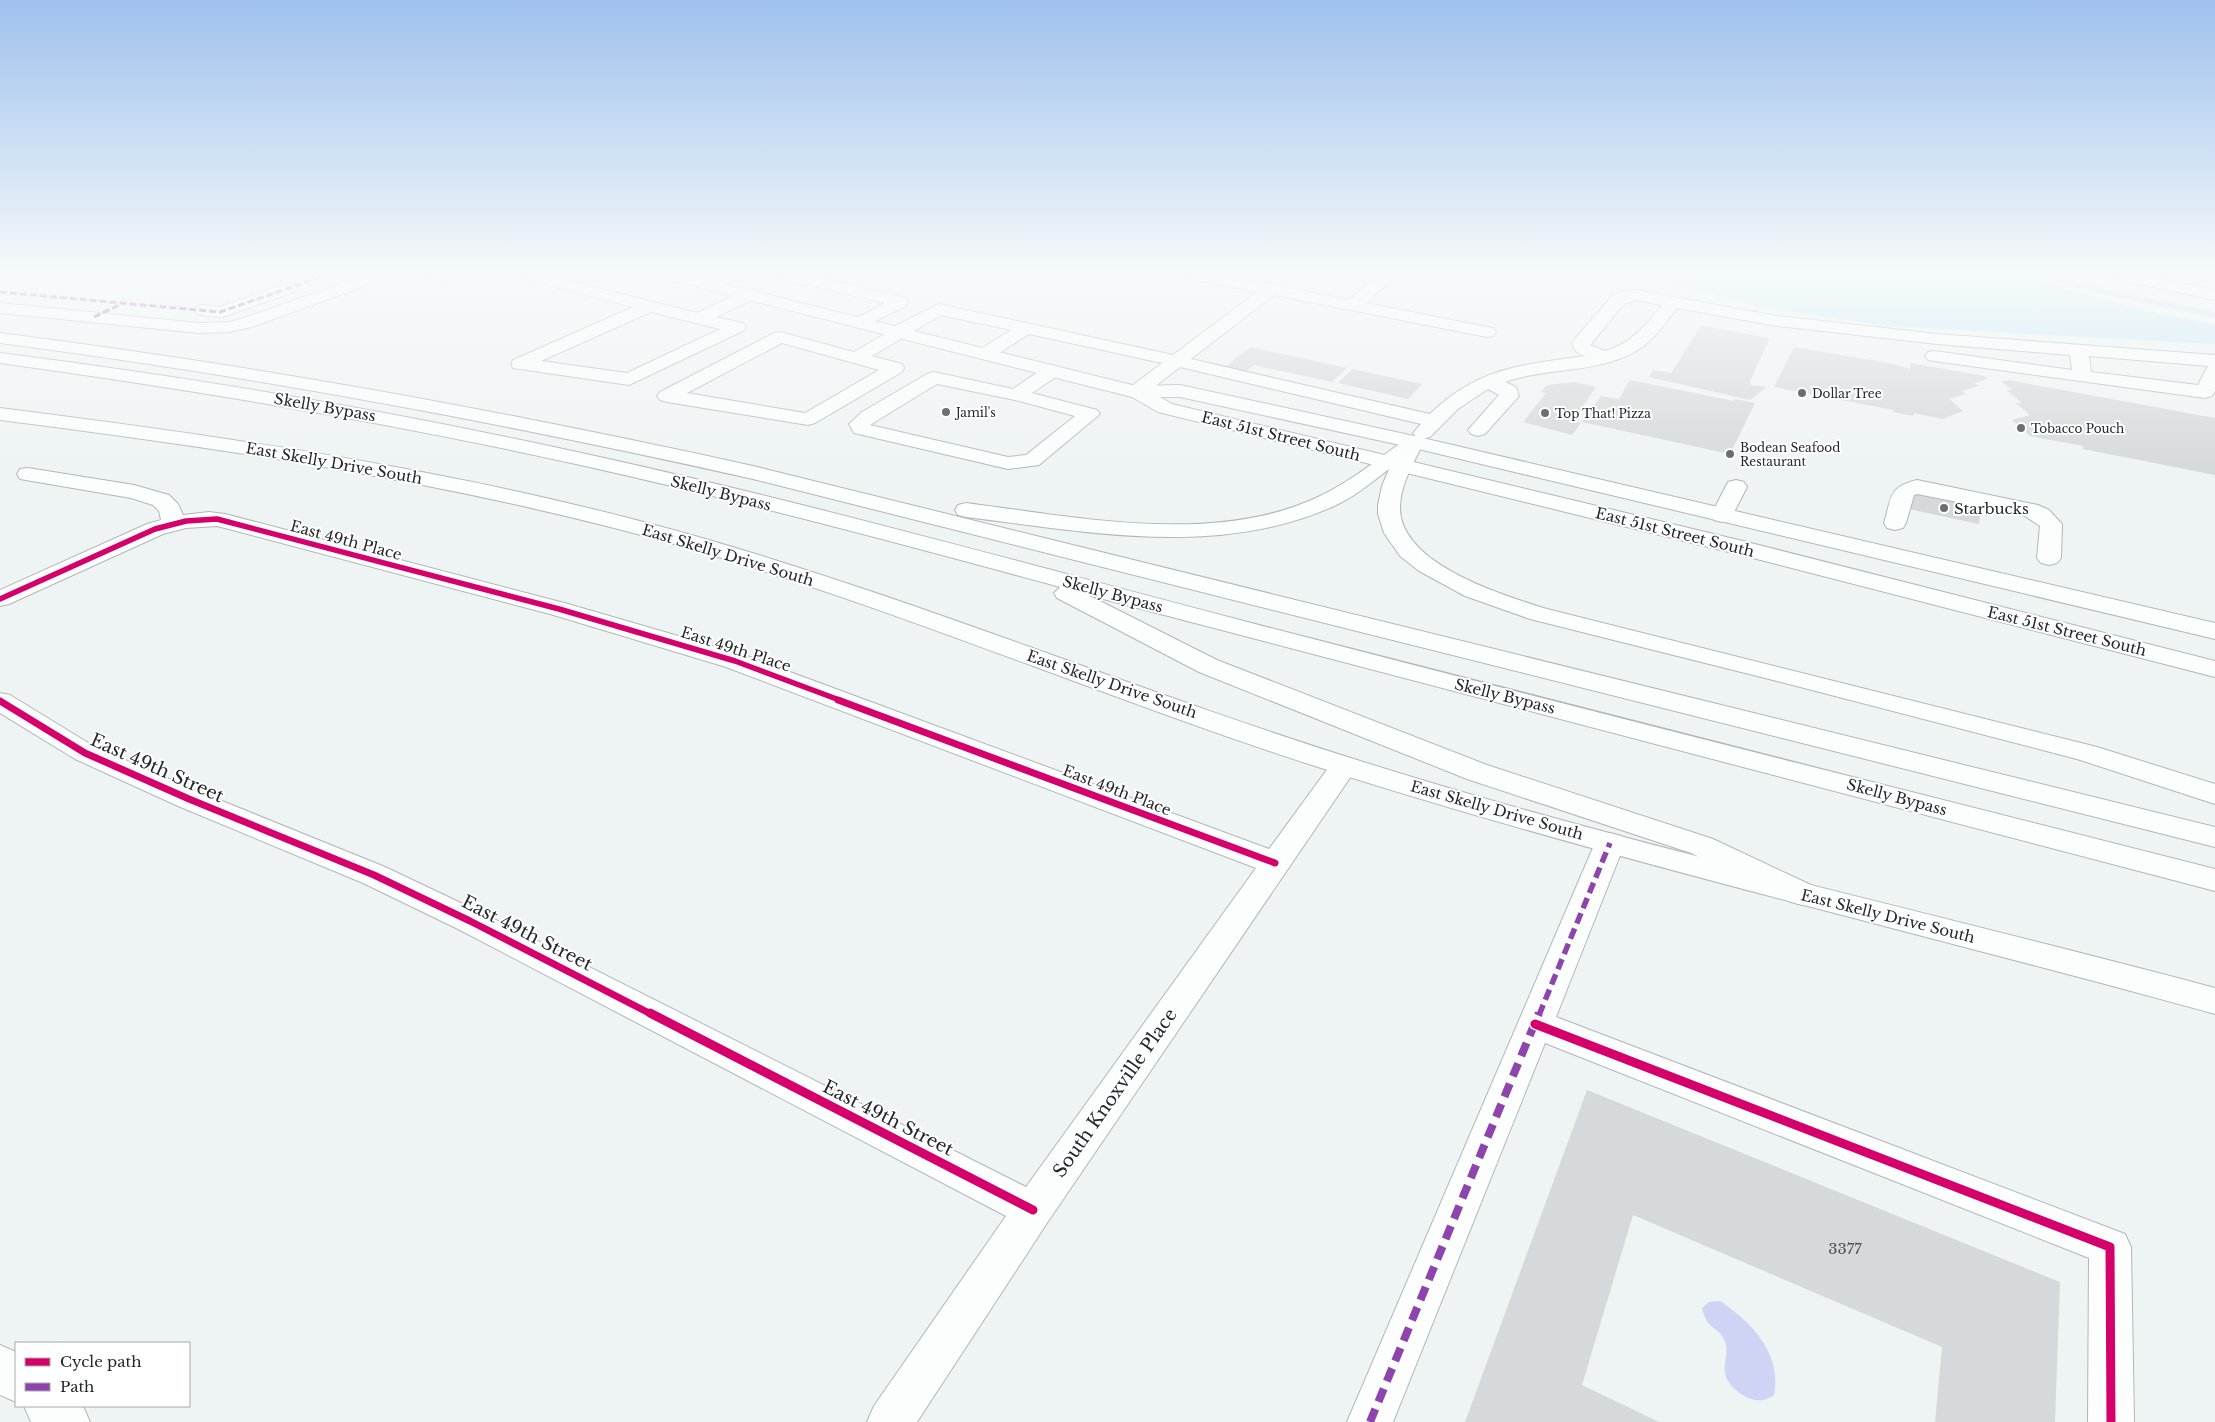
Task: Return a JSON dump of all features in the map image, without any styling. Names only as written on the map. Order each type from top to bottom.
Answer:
[{"type":"main road","name":"Skelly Bypass","points":[[10,339],[190,363],[434,404],[638,446],[860,498],[2215,837]]},
{"type":"main road","points":[[575,339],[520,364],[629,379],[711,339]]},
{"type":"main road","points":[[775,339],[667,396],[808,419],[895,368]]},
{"type":"main road","points":[[789,339],[934,378],[1016,395],[1090,414],[1032,461],[1008,463],[860,429],[859,424],[869,416],[934,378]]},
{"type":"main road","points":[[856,358],[887,339]]},
{"type":"main road","name":"East 51st Street South","points":[[924,339],[1136,392],[1165,408],[1400,456],[1722,515],[2215,631]]},
{"type":"main road","points":[[985,354],[1008,339]]},
{"type":"main road","points":[[1078,339],[1435,421]]},
{"type":"main road","points":[[1136,392],[1205,339]]},
{"type":"main road","points":[[1584,339],[1581,343],[1582,348],[1602,357]]},
{"type":"main road","points":[[860,498],[1126,529],[1173,530],[1217,528],[1264,521],[1302,511],[1326,501],[1400,456],[1451,405],[1488,382],[1529,369],[1618,353],[1641,339]]},
{"type":"main road","points":[[1827,339],[2082,377],[2205,392],[2215,369]]},
{"type":"main road","points":[[1937,339],[1942,356]]},
{"type":"main road","points":[[1953,339],[2215,361]]},
{"type":"main road","points":[[2079,350],[2082,377]]},
{"type":"main road","name":"Skelly Bypass","points":[[0,358],[202,386],[320,406],[486,438],[727,494],[2215,880]]},
{"type":"main road","points":[[1016,395],[1052,371]]},
{"type":"main road","points":[[1478,430],[1509,396],[1509,391],[1488,382]]},
{"type":"main road","name":"East 51st Street South","points":[[1136,392],[1180,391],[1285,414],[1400,456],[1747,549],[2215,669]]},
{"type":"main road","points":[[1285,414],[1307,392]]},
{"type":"main road","name":"East Skelly Drive South","points":[[0,414],[318,459],[457,485],[618,523],[786,571],[1344,766],[1482,808],[1802,894],[2215,1001]]},
{"type":"main road","points":[[1400,456],[1391,491],[1389,514],[1396,532],[1411,553],[1436,572],[1502,603],[2087,753],[2215,794]]},
{"type":"main road","points":[[28,474],[134,492],[161,500],[170,509],[173,523]]},
{"type":"main road","points":[[1722,515],[1736,487]]},
{"type":"main road","points":[[1896,523],[1904,492],[1908,488],[1917,487],[2030,510],[2041,515],[2051,524],[2049,558]]},
{"type":"main road","name":"East 49th Place","points":[[0,599],[173,523],[198,519],[217,519],[669,640],[735,661],[820,691],[1275,863]]},
{"type":"main road","points":[[1021,570],[1208,666],[1478,772],[1588,810],[1702,846],[1802,894]]},
{"type":"main road","points":[[2144,651],[2215,658]]},
{"type":"main road","name":"East 49th Street","points":[[0,701],[85,753],[189,799],[374,876],[470,921],[1033,1210]]},
{"type":"main road","name":"South Knoxville Place","points":[[890,1422],[1033,1210],[1344,766]]},
{"type":"main road","points":[[1370,1422],[1610,843]]},
{"type":"main road","points":[[1535,1024],[2110,1247],[2111,1422]]},
{"type":"main road","points":[[0,1367],[15,1379]]},
{"type":"main road","points":[[48,1407],[67,1422]]},
{"type":"shaded area","points":[[2131,339],[2215,339],[2215,344]]},
{"type":"shaded area","points":[[1720,1301],[1743,1319],[1762,1340],[1773,1366],[1775,1380],[1774,1395],[1763,1400],[1751,1399],[1740,1393],[1730,1384],[1725,1373],[1726,1343],[1706,1320],[1702,1308],[1709,1302]]},
{"type":"building","points":[[1692,339],[1769,340],[1750,381],[1751,385],[1767,387],[1750,400],[1649,377],[1653,370],[1671,373]]},
{"type":"building","points":[[1250,347],[1347,368],[1332,382],[1254,365],[1247,371],[1226,366]]},
{"type":"building","points":[[1794,347],[1894,364],[1910,369],[1911,363],[1984,376],[1988,379],[1974,383],[1979,386],[1962,391],[1966,394],[1949,399],[1963,411],[1942,419],[1914,413],[1913,416],[1893,412],[1893,410],[1774,387]]},
{"type":"building","points":[[1352,369],[1422,384],[1408,399],[1338,383]]},
{"type":"building","points":[[1630,380],[1734,401],[1735,399],[1755,403],[1730,454],[1582,422],[1601,396],[1619,399]]},
{"type":"building","points":[[2008,380],[2215,418],[2215,475],[2083,449],[2083,446],[2030,436],[2012,420],[2030,415],[2016,403],[2022,403],[2006,390],[2013,390],[2001,382]]},
{"type":"building","points":[[1575,382],[1596,387],[1573,421],[1581,423],[1572,435],[1523,422],[1546,393],[1541,392],[1547,385]]},
{"type":"building","name":"Starbucks","points":[[1911,493],[1981,508],[1979,524],[1908,509]]},
{"type":"building","points":[[1587,1090],[2060,1282],[2055,1422],[1935,1422],[1942,1347],[1633,1215],[1582,1385],[1659,1422],[1465,1422]]},
{"type":"marked path","points":[[1370,1422],[1610,843]]},
{"type":"cycle path","points":[[0,599],[155,529],[186,521],[217,519],[559,609],[735,661],[1275,863]]},
{"type":"cycle path","points":[[0,701],[85,753],[189,799],[374,875],[470,921],[1033,1210]]},
{"type":"cycle path","points":[[1535,1024],[2110,1247],[2111,1422]]},
{"type":"place","name":"Dollar Tree","points":[[1802,393]]},
{"type":"place","name":"Jamil's","points":[[946,412]]},
{"type":"place","name":"Top That! Pizza","points":[[1545,413]]},
{"type":"place","name":"Tobacco Pouch","points":[[2021,428]]},
{"type":"place","name":"Bodean Seafood Restaurant","points":[[1730,454]]},
{"type":"place","name":"Starbucks","points":[[1944,508]]}]
